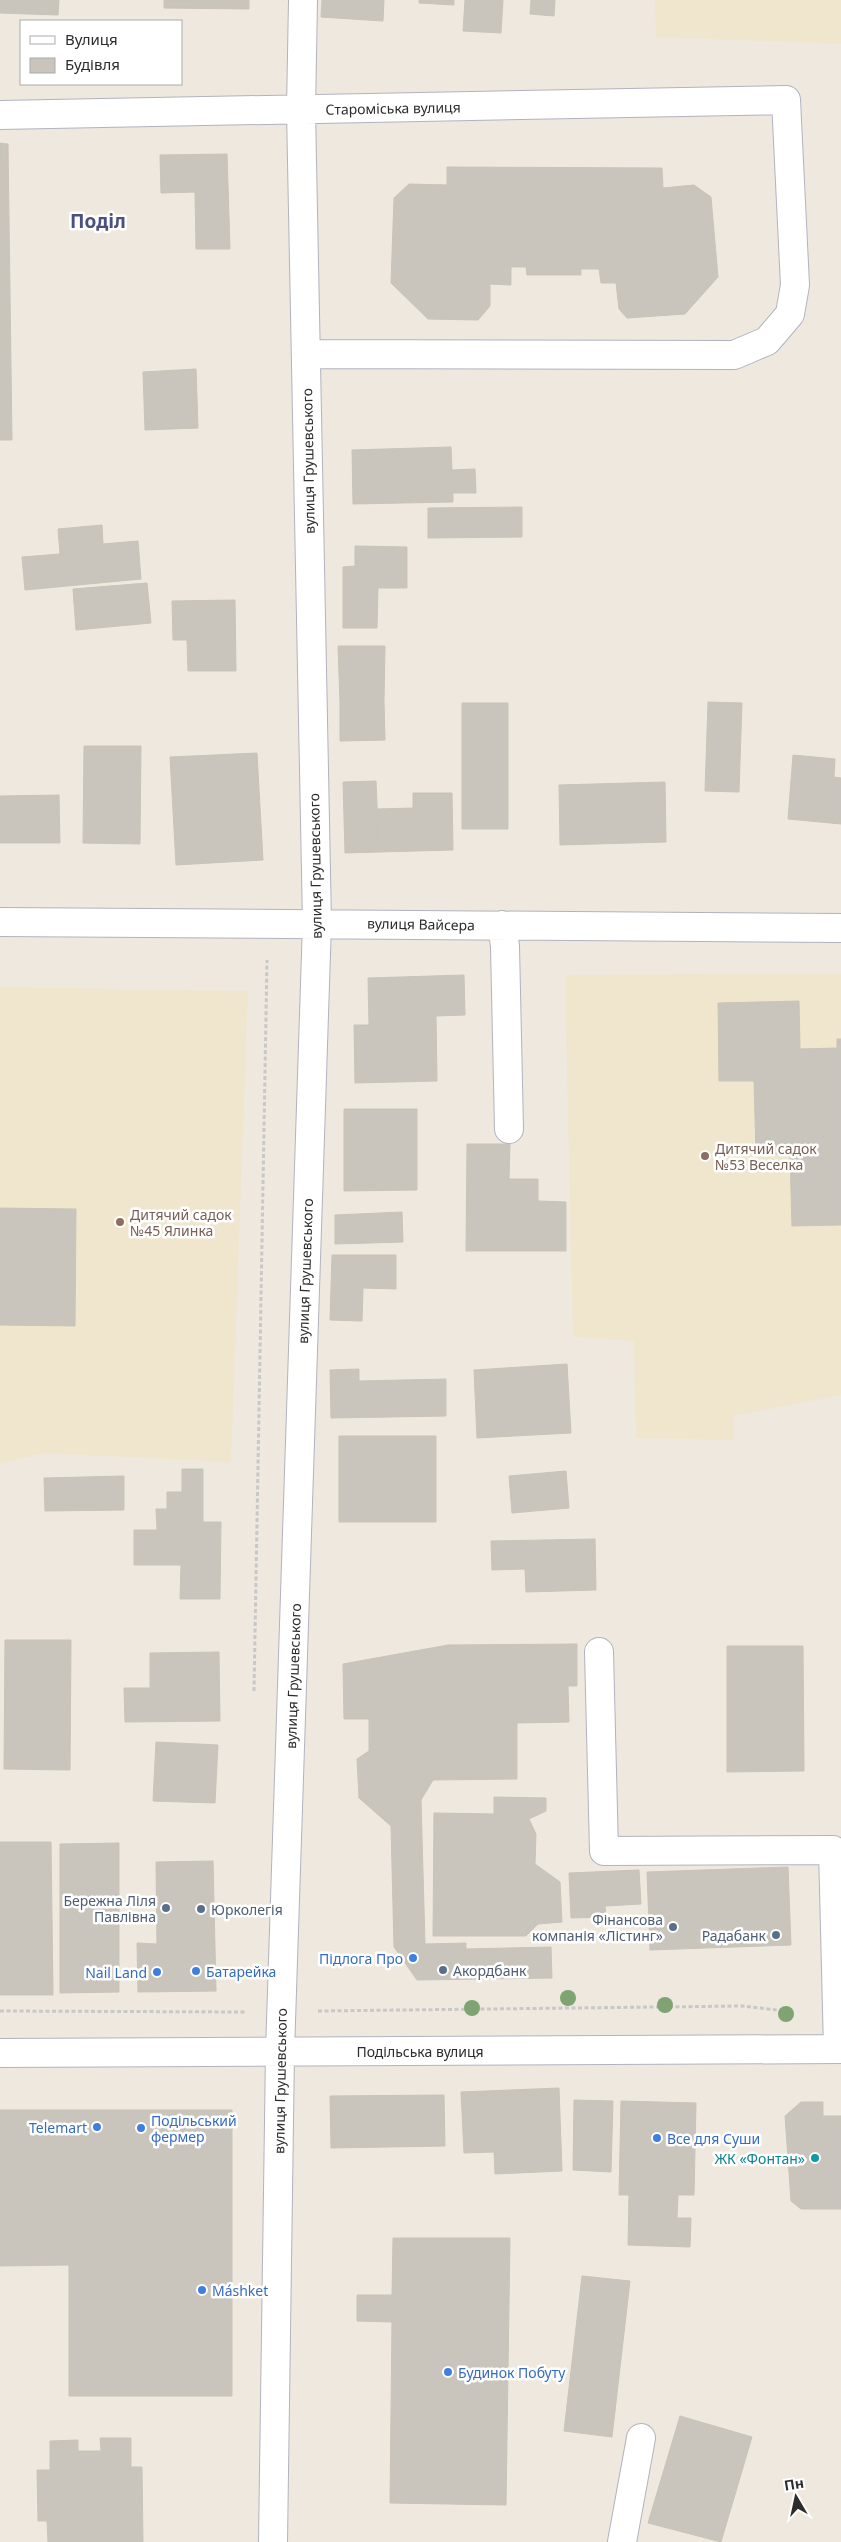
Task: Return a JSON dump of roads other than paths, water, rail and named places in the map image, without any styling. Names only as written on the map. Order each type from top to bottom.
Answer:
[{"type":"street","name":"вулиця Грушевського","points":[[273,2542],[280,2052],[316,923],[301,110],[303,0]]},
{"type":"street","name":"Староміська вулиця","points":[[0,115],[786,100],[795,285],[790,314],[767,341],[734,355],[306,354]]},
{"type":"street","name":"вулиця Вайсера","points":[[0,922],[841,928]]},
{"type":"street","points":[[502,925],[505,946],[509,1129]]},
{"type":"street","points":[[599,1652],[604,1851],[833,1850],[837,2018],[840,2049]]},
{"type":"street","name":"Подільська вулиця","points":[[0,2053],[840,2049]]},
{"type":"street","points":[[622,2542],[641,2438]]},
{"type":"place","name":"Дитячий садок №53 Веселка","points":[[705,1156]]},
{"type":"place","name":"Дитячий садок №45 Ялинка","points":[[120,1222]]},
{"type":"place","name":"Бережна Ліля Павлівна","points":[[166,1908]]},
{"type":"place","name":"Юрколегія","points":[[201,1909]]},
{"type":"place","name":"Фінансова компанія «Лістинг»","points":[[673,1927]]},
{"type":"place","name":"Радабанк","points":[[776,1935]]},
{"type":"place","name":"Підлога Про","points":[[413,1958]]},
{"type":"place","name":"Акордбанк","points":[[443,1970]]},
{"type":"place","name":"Батарейка","points":[[196,1971]]},
{"type":"place","name":"Nail Land","points":[[157,1972]]},
{"type":"place","name":"Telemart","points":[[97,2127]]},
{"type":"place","name":"Подільський фермер","points":[[141,2128]]},
{"type":"place","name":"Все для Суши","points":[[657,2138]]},
{"type":"place","name":"ЖК «Фонтан»","points":[[815,2158]]},
{"type":"place","name":"Mа́shket","points":[[202,2290]]},
{"type":"place","name":"Будинок Побуту","points":[[448,2372]]},
{"type":"district","name":"Поділ","points":[[98,221]]}]
